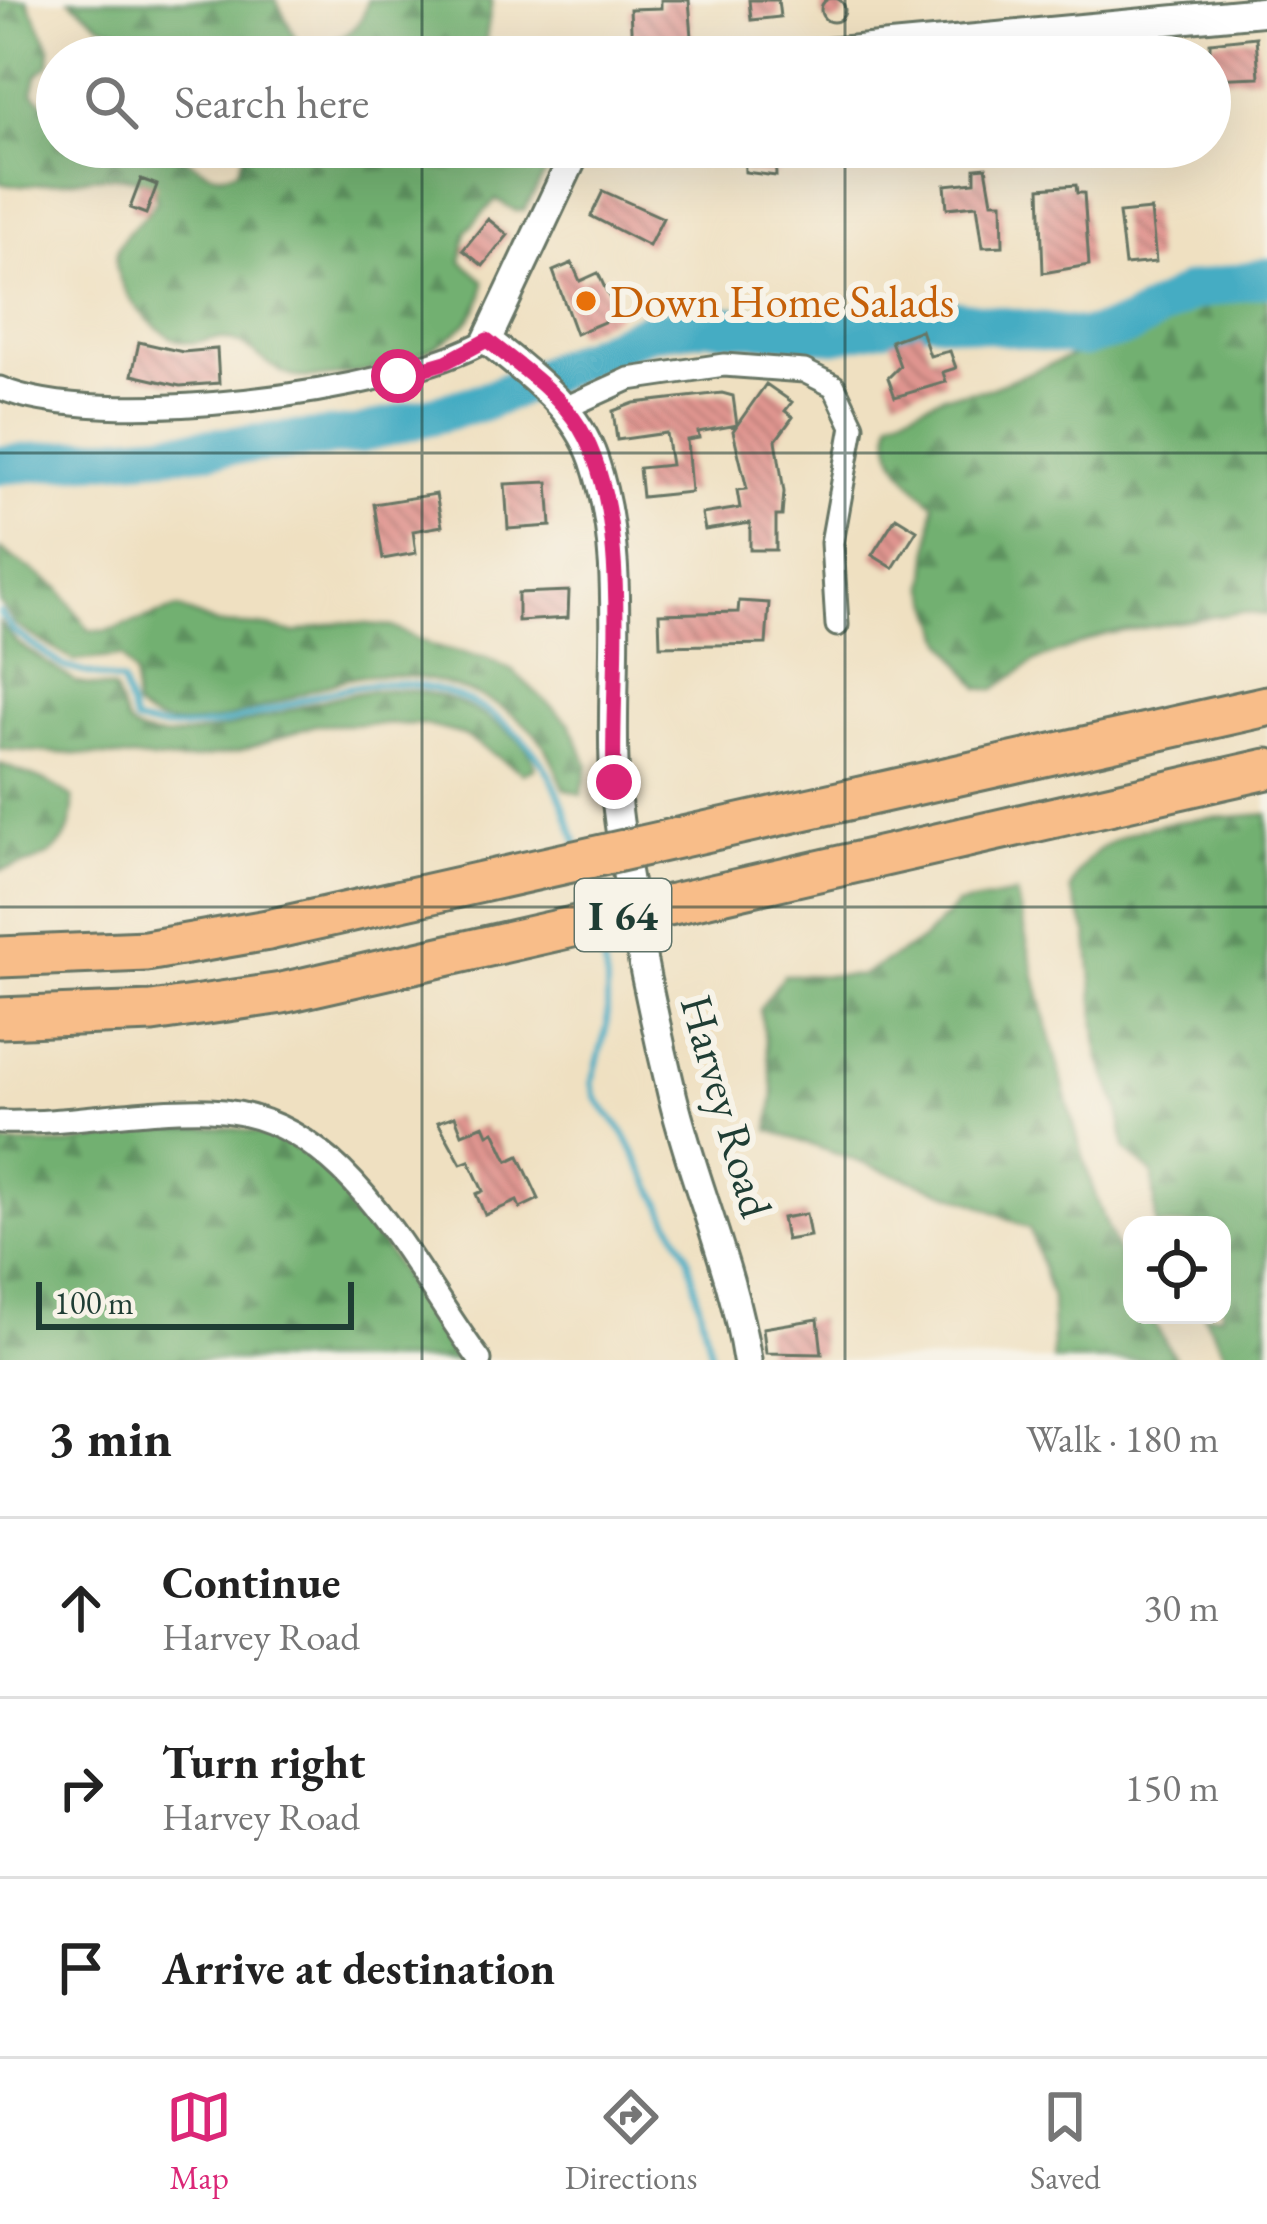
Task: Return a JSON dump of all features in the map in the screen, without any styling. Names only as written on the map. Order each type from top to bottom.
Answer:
[{"type":"highway","name":"I 64","points":[[0,957],[146,951],[268,930],[1267,706]]},
{"type":"highway","name":"I 64","points":[[0,1018],[152,1012],[282,993],[1267,769]]},
{"type":"street","points":[[1001,36],[1267,11]]},
{"type":"street","points":[[0,388],[50,404],[91,407],[287,395],[426,369],[487,340],[568,168]]},
{"type":"street","name":"Harvey Road","points":[[487,340],[559,402],[593,455],[608,526],[614,782],[642,952],[673,1099],[727,1262],[747,1360]]},
{"type":"street","points":[[559,402],[629,380],[724,365],[788,368],[834,386],[853,426],[832,543],[837,625]]},
{"type":"street","points":[[0,1122],[209,1110],[262,1116],[289,1127],[352,1180],[480,1360]]},
{"type":"green space","points":[[0,0],[27,0],[45,36],[36,36],[32,92],[36,96],[36,168],[201,168],[228,174],[238,168],[548,168],[524,210],[516,211],[496,199],[466,232],[461,261],[484,281],[478,305],[463,326],[412,357],[321,377],[288,375],[235,342],[219,338],[180,341],[142,314],[122,285],[117,255],[122,241],[157,200],[148,186],[133,178],[113,177],[0,183]]},
{"type":"green space","points":[[70,0],[276,0],[294,36],[138,36],[101,25]]},
{"type":"green space","points":[[367,0],[492,0],[486,36],[343,36],[360,20]]},
{"type":"green space","points":[[1246,286],[1267,286],[1267,615],[1241,612],[1105,634],[1037,660],[993,690],[979,688],[945,641],[926,586],[934,504],[894,456],[891,419],[945,395],[985,390],[1077,354],[1111,349],[1168,315]]},
{"type":"green space","points":[[0,549],[59,588],[89,630],[106,631],[178,608],[217,624],[294,633],[341,622],[390,626],[435,647],[486,658],[513,671],[570,724],[588,765],[581,795],[565,789],[545,747],[513,715],[472,693],[419,678],[363,676],[213,721],[156,720],[135,707],[135,676],[121,656],[74,661],[15,625],[0,603]]},
{"type":"green space","points":[[0,623],[17,643],[77,683],[113,689],[126,720],[141,733],[189,734],[351,694],[421,692],[457,702],[501,727],[525,747],[535,768],[523,773],[464,735],[422,724],[315,725],[238,752],[180,761],[0,749]]},
{"type":"green space","points":[[0,764],[48,782],[73,798],[68,831],[54,851],[31,863],[0,870]]},
{"type":"green space","points":[[1267,814],[1267,1360],[1229,1360],[1209,1324],[1231,1324],[1231,1216],[1155,1216],[1153,1174],[1125,1149],[1119,1109],[1099,1058],[1088,934],[1070,890],[1083,865],[1102,847],[1154,826]]},
{"type":"green space","points":[[1016,894],[1070,1112],[1123,1271],[1123,1324],[1154,1324],[1176,1360],[1053,1360],[1052,1298],[1030,1229],[973,1202],[769,1130],[774,1093],[760,1009],[784,975],[860,976],[921,941],[957,905]]},
{"type":"green space","points":[[232,1128],[285,1143],[321,1165],[363,1215],[455,1360],[0,1360],[0,1144],[70,1144],[145,1130]]},
{"type":"building","points":[[838,-1],[844,5],[842,19],[824,19],[824,1]]},
{"type":"building","points":[[661,0],[689,0],[692,36],[631,36],[630,9],[661,8]]},
{"type":"building","points":[[749,0],[778,0],[780,17],[751,20]]},
{"type":"building","points":[[1256,37],[1259,77],[1231,78],[1231,40]]},
{"type":"building","points":[[745,168],[776,168],[776,176],[745,172]]},
{"type":"building","points":[[975,168],[986,168],[992,202],[1002,202],[1003,246],[983,247],[977,205],[947,208],[945,185],[975,182]]},
{"type":"building","points":[[141,179],[157,185],[146,214],[130,208]]},
{"type":"building","points":[[1076,185],[1077,193],[1084,193],[1089,265],[1043,273],[1040,188]]},
{"type":"building","points":[[603,191],[663,218],[649,246],[591,216]]},
{"type":"building","points":[[1151,210],[1156,262],[1125,265],[1119,213]]},
{"type":"building","points":[[488,219],[508,235],[483,266],[463,250]]},
{"type":"building","name":"Down Home Salads","points":[[572,263],[580,281],[598,273],[618,316],[576,334],[553,271]]},
{"type":"building","points":[[921,330],[930,356],[950,351],[956,368],[943,372],[946,382],[895,397],[888,378],[900,366],[891,341]]},
{"type":"building","points":[[139,342],[183,352],[217,349],[219,383],[180,386],[132,375]]},
{"type":"building","points":[[766,384],[792,402],[785,411],[793,417],[776,440],[784,492],[782,516],[776,516],[776,550],[750,550],[750,523],[705,530],[702,514],[740,508],[737,490],[747,489],[733,431]]},
{"type":"building","points":[[722,393],[733,396],[737,425],[698,432],[699,438],[687,440],[691,492],[642,497],[639,468],[671,465],[666,433],[617,440],[613,411],[634,403]]},
{"type":"building","points":[[548,482],[551,526],[508,529],[505,484]]},
{"type":"building","points":[[436,494],[442,526],[413,531],[416,553],[383,559],[374,504]]},
{"type":"building","points":[[896,517],[917,530],[893,568],[872,555]]},
{"type":"building","points":[[569,591],[568,618],[518,621],[518,593]]},
{"type":"building","points":[[739,601],[769,603],[766,644],[660,646],[659,614],[738,612]]},
{"type":"building","points":[[455,1116],[462,1134],[484,1125],[488,1134],[494,1131],[508,1161],[519,1156],[539,1199],[520,1208],[517,1201],[485,1215],[476,1194],[483,1191],[469,1161],[461,1164],[438,1122]]},
{"type":"building","points":[[806,1214],[810,1236],[786,1240],[782,1218]]},
{"type":"building","points":[[818,1319],[822,1354],[766,1353],[763,1328]]},
{"type":"waterway","points":[[0,465],[358,435],[486,401],[648,331],[709,324],[835,334],[928,315],[1084,338],[1129,326],[1189,292],[1267,277]]},
{"type":"waterway","points":[[0,613],[13,631],[65,667],[122,682],[135,723],[180,728],[222,724],[341,689],[382,683],[425,687],[472,703],[513,730],[541,761],[577,844]]},
{"type":"waterway","points":[[587,874],[594,908]]},
{"type":"waterway","points":[[599,933],[607,982],[607,1025],[592,1083],[596,1098],[624,1133],[688,1256],[712,1360]]},
{"type":"place","name":"Down Home Salads","points":[[586,301]]},
{"type":"route","points":[[398,376],[446,362],[487,340],[553,396],[580,429],[601,482],[608,526],[614,782]]}]
